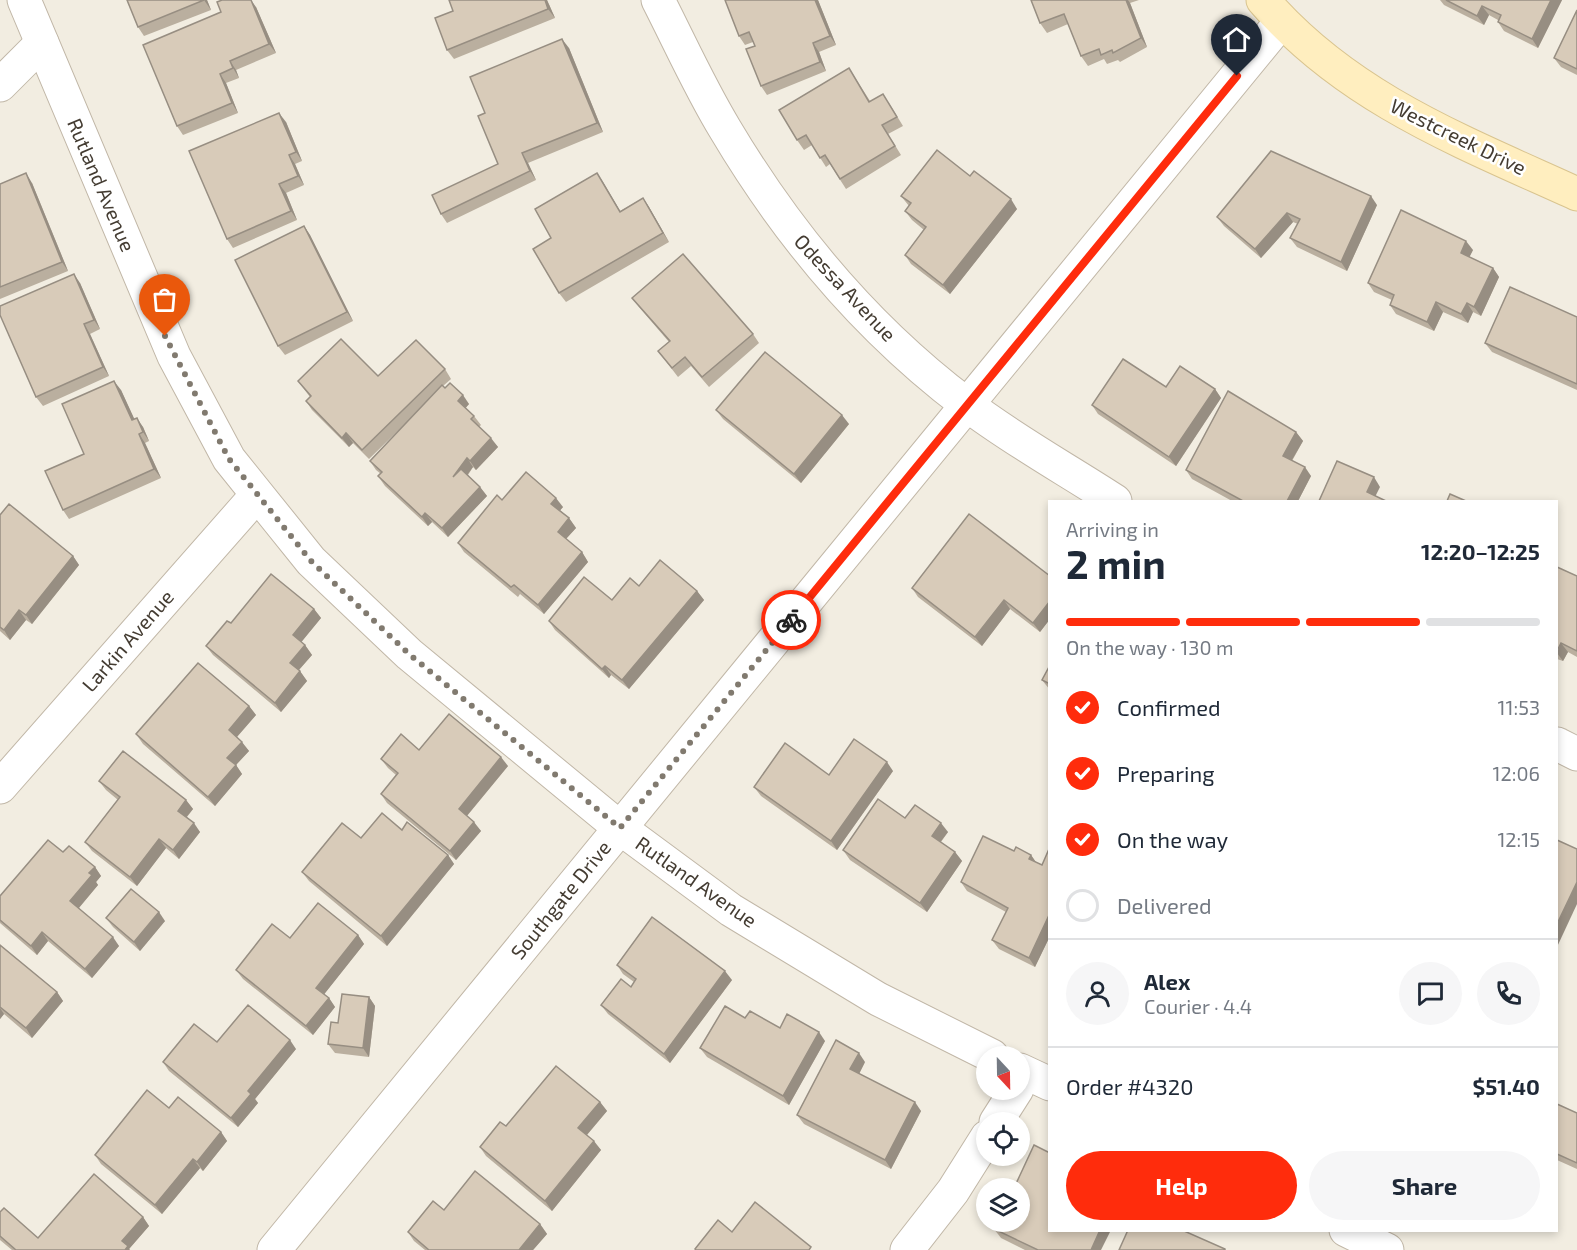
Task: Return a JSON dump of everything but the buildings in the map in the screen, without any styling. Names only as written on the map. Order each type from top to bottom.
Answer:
[{"type":"street","name":"Rutland Avenue","points":[[24,0],[174,357],[229,459],[256,496],[311,561],[409,654],[620,828],[730,910],[878,999],[976,1048]]},
{"type":"street","name":"Odessa Avenue","points":[[658,0],[724,128],[777,211],[829,277],[913,361],[968,405],[1113,500]]},
{"type":"street","name":"Southgate Drive","points":[[274,1250],[968,405],[1272,11]]},
{"type":"street","name":"Westcreek Drive","points":[[1272,11],[1330,64],[1404,114],[1577,194]]},
{"type":"street","points":[[0,85],[42,44]]},
{"type":"street","name":"Larkin Avenue","points":[[0,787],[256,496]]},
{"type":"street","points":[[1558,744],[1577,754]]},
{"type":"street","points":[[907,1250],[953,1191],[976,1154]]},
{"type":"street","points":[[1350,1232],[1387,1250]]},
{"type":"way so far","points":[[165,336],[229,459],[256,496],[311,561],[409,654],[620,828],[791,620]]},
{"type":"route","points":[[791,620],[1237,76]]}]
